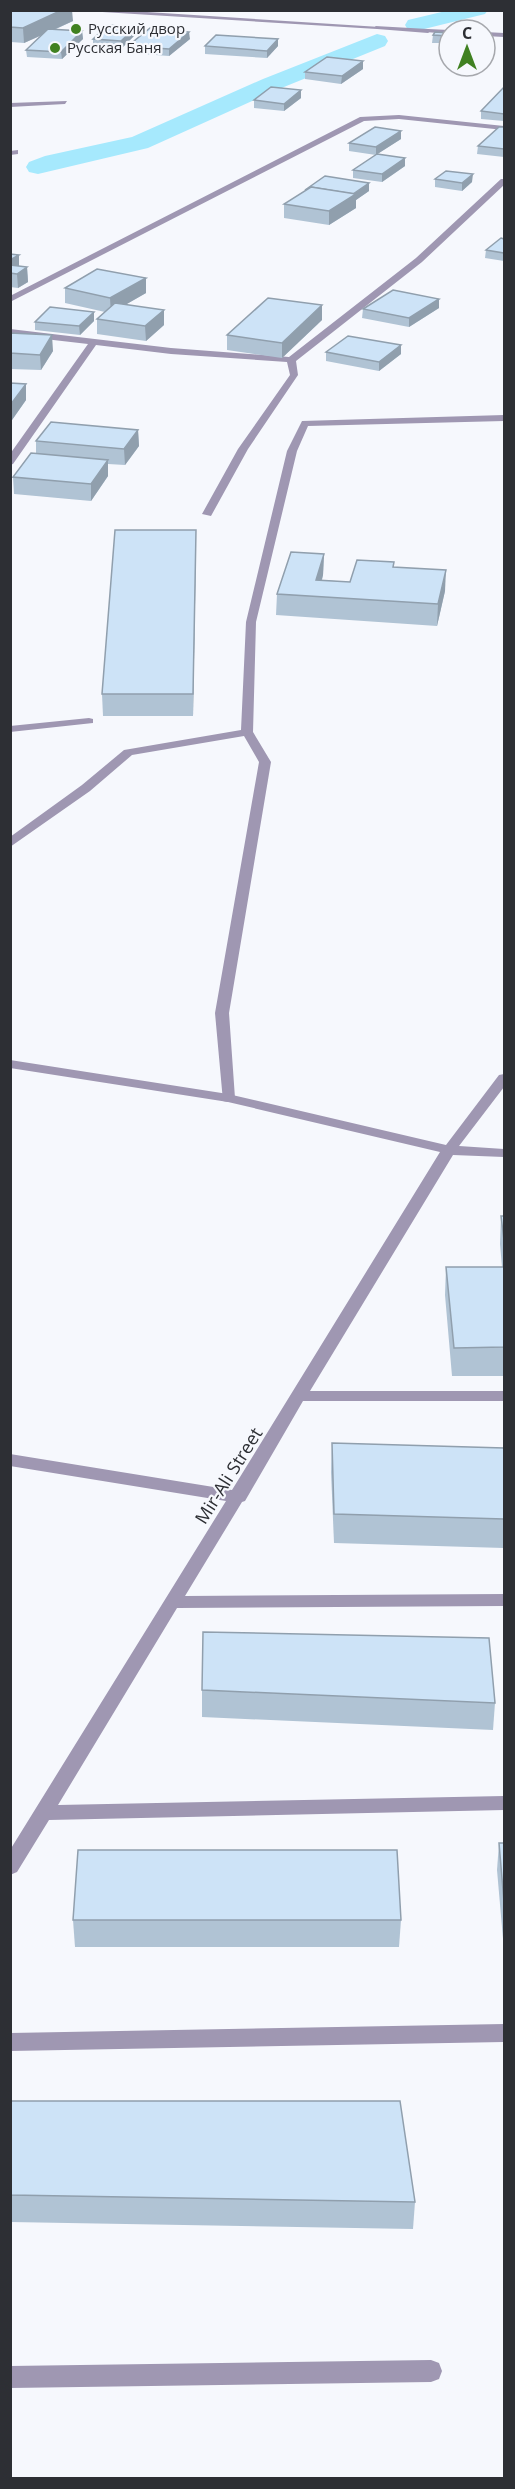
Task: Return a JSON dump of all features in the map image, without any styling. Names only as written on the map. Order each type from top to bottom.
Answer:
[{"type":"street","points":[[73,10],[437,31]]},
{"type":"street","points":[[10,105],[65,102]]},
{"type":"street","points":[[10,300],[363,119],[399,117],[504,128]]},
{"type":"street","points":[[10,332],[171,351],[291,360],[419,260],[504,181]]},
{"type":"street","points":[[10,462],[94,342]]},
{"type":"street","points":[[207,514],[243,449],[294,375],[291,360]]},
{"type":"street","points":[[228,1098],[222,1013],[265,762],[247,732],[251,622],[291,451],[305,423],[504,418]]},
{"type":"street","points":[[10,729],[89,721]]},
{"type":"street","points":[[10,843],[86,788],[128,752],[247,732]]},
{"type":"street","points":[[10,1064],[228,1098],[449,1150],[504,1153]]},
{"type":"street","name":"Mir-Ali Street","points":[[10,1867],[301,1396],[449,1150],[504,1078]]},
{"type":"street","points":[[301,1396],[504,1396]]},
{"type":"street","points":[[10,1460],[239,1497]]},
{"type":"street","points":[[174,1602],[504,1600]]},
{"type":"street","points":[[44,1813],[504,1803]]},
{"type":"street","points":[[10,2042],[504,2033]]},
{"type":"street","points":[[10,2377],[430,2371]]},
{"type":"building","points":[[10,10],[62,10],[23,28],[10,27]]},
{"type":"building","points":[[108,25],[136,27],[121,41],[93,39]]},
{"type":"building","points":[[150,28],[189,32],[169,49],[128,46]]},
{"type":"building","points":[[48,29],[82,31],[61,52],[26,50]]},
{"type":"building","points":[[216,35],[278,39],[267,51],[205,46]]},
{"type":"building","points":[[327,57],[363,61],[342,76],[305,72]]},
{"type":"building","points":[[271,87],[301,90],[284,104],[254,100]]},
{"type":"building","points":[[504,87],[504,114],[481,111]]},
{"type":"building","points":[[375,127],[401,131],[376,147],[349,143]]},
{"type":"building","points":[[499,127],[504,127],[504,149],[478,146]]},
{"type":"building","points":[[377,154],[405,158],[382,174],[353,170]]},
{"type":"building","points":[[446,171],[473,174],[462,183],[435,179]]},
{"type":"building","points":[[325,176],[369,183],[353,194],[311,187],[305,190]]},
{"type":"building","points":[[311,187],[356,194],[329,211],[284,204]]},
{"type":"building","points":[[501,238],[504,239],[504,253],[486,250]]},
{"type":"building","points":[[10,254],[19,255],[10,260]]},
{"type":"building","points":[[10,265],[27,267],[17,274],[10,273]]},
{"type":"building","points":[[97,269],[146,278],[110,298],[65,288]]},
{"type":"building","points":[[393,290],[439,299],[409,318],[363,309]]},
{"type":"building","points":[[268,298],[322,305],[282,343],[227,335]]},
{"type":"building","points":[[115,303],[164,310],[145,326],[97,319]]},
{"type":"building","points":[[50,307],[94,312],[79,326],[35,322]]},
{"type":"building","points":[[10,333],[52,335],[40,355],[10,353]]},
{"type":"building","points":[[348,336],[401,345],[379,362],[326,352]]},
{"type":"building","points":[[10,383],[26,384],[11,404],[10,404]]},
{"type":"building","points":[[51,422],[138,430],[124,449],[36,441]]},
{"type":"building","points":[[31,453],[108,460],[91,484],[13,477]]},
{"type":"building","points":[[115,530],[196,530],[193,694],[102,694]]},
{"type":"building","points":[[291,552],[324,554],[316,580],[350,582],[357,560],[394,562],[393,567],[446,570],[438,604],[277,594]]},
{"type":"building","points":[[501,1216],[504,1216],[504,1240]]},
{"type":"building","points":[[446,1267],[504,1267],[504,1347],[454,1348]]},
{"type":"building","points":[[332,1443],[504,1448],[504,1519],[334,1514]]},
{"type":"building","points":[[203,1632],[489,1638],[495,1703],[202,1690]]},
{"type":"building","points":[[499,1843],[504,1843],[504,1902]]},
{"type":"building","points":[[78,1850],[397,1850],[401,1920],[73,1920]]},
{"type":"building","points":[[10,2101],[400,2101],[415,2202],[10,2195]]},
{"type":"waterway","points":[[416,25],[478,10]]},
{"type":"waterway","points":[[38,167],[54,161],[139,143],[271,84],[377,41]]},
{"type":"place","name":"Русский двор","points":[[76,29]]},
{"type":"place","name":"Русская Баня","points":[[55,48]]}]
